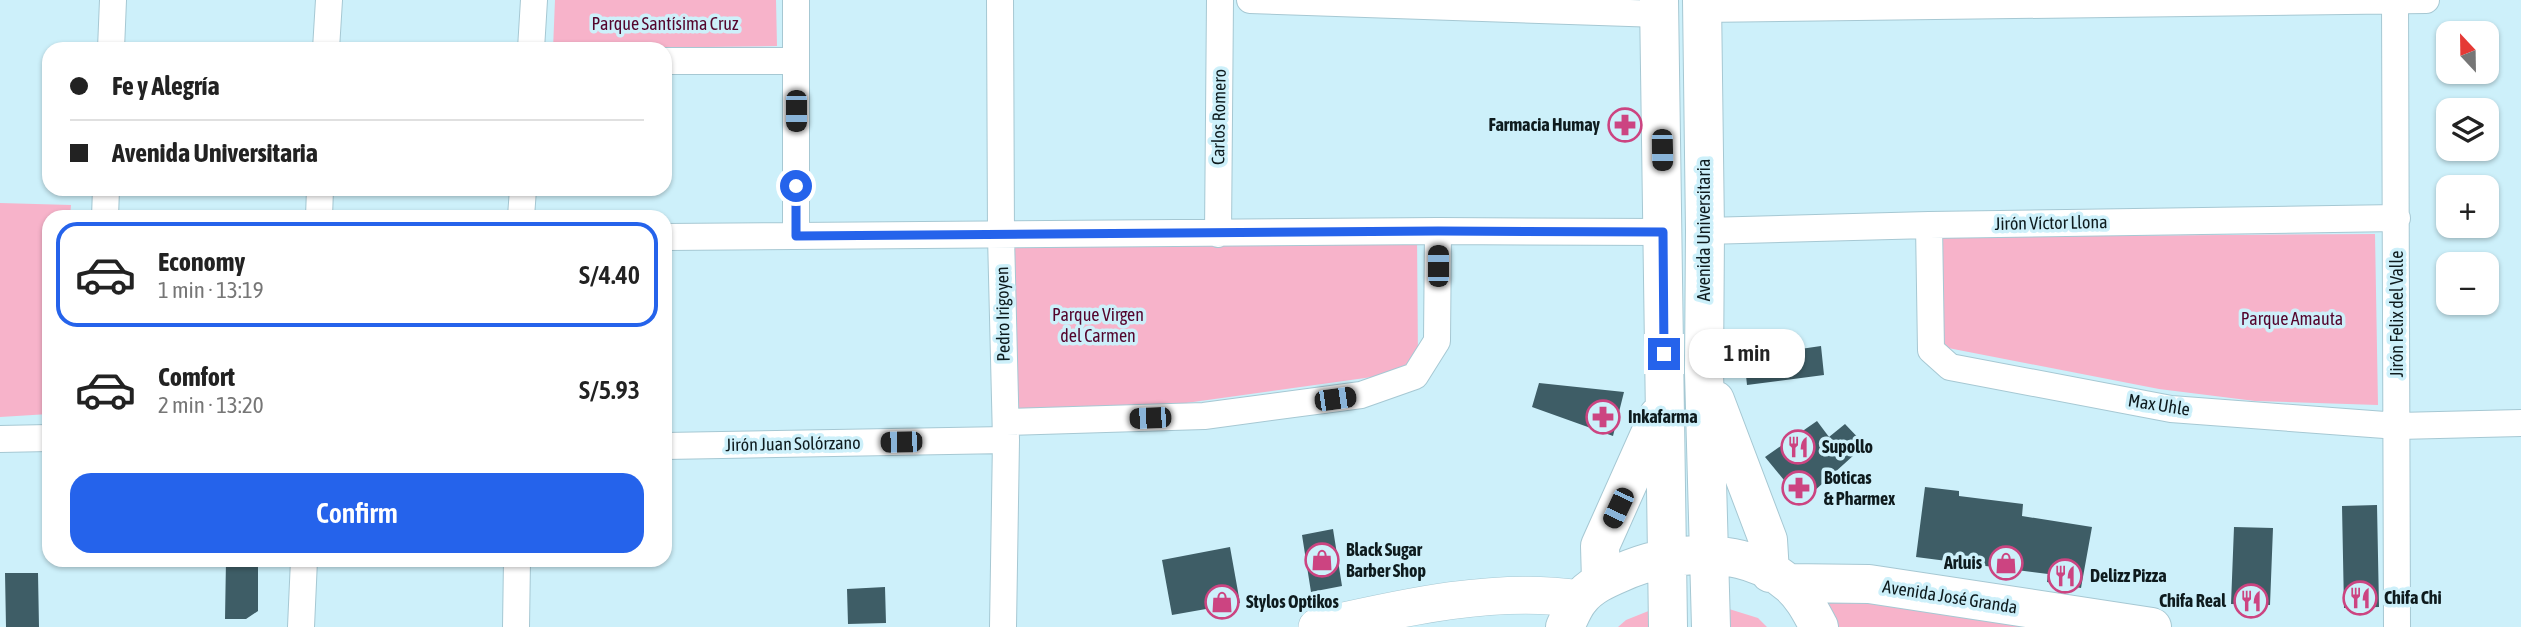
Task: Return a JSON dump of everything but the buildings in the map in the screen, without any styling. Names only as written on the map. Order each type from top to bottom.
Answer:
[{"type":"main road","name":"Avenida Universitaria","points":[[1702,5],[1704,372],[1711,627]]},
{"type":"main road","points":[[1659,7],[1668,627]]},
{"type":"main road","points":[[1704,372],[1764,528],[1779,578]]},
{"type":"main road","points":[[1582,602],[1600,546],[1663,405]]},
{"type":"main road","points":[[1317,627],[1397,609],[1501,596],[1549,594],[1582,602],[1636,566],[1666,558],[1709,554],[1740,559],[1779,578],[1803,600],[1819,627]]},
{"type":"main road","name":"Avenida José Granda","points":[[1779,578],[1869,584],[2152,627]]},
{"type":"street","points":[[111,42],[113,0]]},
{"type":"street","points":[[326,42],[328,0]]},
{"type":"street","points":[[531,42],[534,0]]},
{"type":"street","points":[[796,0],[796,236]]},
{"type":"street","name":"Pedro Irigoyen","points":[[1000,0],[1006,431],[1003,627]]},
{"type":"street","name":"Carlos Romero","points":[[1218,234],[1220,0]]},
{"type":"street","points":[[1250,0],[1659,7]]},
{"type":"street","points":[[1702,5],[2426,0]]},
{"type":"street","name":"Jirón Felix del Valle","points":[[2395,1],[2398,627]]},
{"type":"street","points":[[672,61],[796,61]]},
{"type":"street","name":"Jirón Víctor Llona","points":[[1705,231],[2397,218]]},
{"type":"street","name":"Max Uhle","points":[[1929,225],[1931,350],[1950,367],[2171,409],[2398,426],[2521,423]]},
{"type":"street","points":[[672,237],[1438,231],[1663,232]]},
{"type":"street","name":"Jirón Juan Solórzano","points":[[672,446],[1006,431],[1204,416],[1361,395],[1415,376],[1437,341],[1438,231]]},
{"type":"street","points":[[0,439],[42,438]]},
{"type":"street","points":[[301,627],[304,567]]},
{"type":"street","points":[[516,627],[517,567]]},
{"type":"green space","name":"Parque Santísima Cruz","points":[[555,0],[776,0],[777,46],[672,47],[672,42],[553,42]]},
{"type":"green space","points":[[0,203],[71,205],[71,210],[42,210],[42,414],[0,417]]},
{"type":"green space","name":"Parque Amauta","points":[[2375,234],[2378,405],[2255,401],[2159,389],[1943,347],[1942,237]]},
{"type":"green space","name":"Parque Virgen del Carmen","points":[[1417,236],[1418,360],[1401,373],[1186,403],[1016,412],[1015,244]]},
{"type":"green space","points":[[1820,593],[2067,627],[1832,627]]},
{"type":"green space","points":[[1656,608],[1656,627],[1618,627],[1626,620]]},
{"type":"green space","points":[[1729,609],[1758,618],[1767,627],[1729,627]]},
{"type":"place","name":"Farmacia Humay","points":[[1625,125]]},
{"type":"place","name":"Inkafarma","points":[[1603,417]]},
{"type":"place","name":"Supollo","points":[[1798,447]]},
{"type":"place","name":"Boticas & Pharmex","points":[[1799,488]]},
{"type":"place","name":"Black Sugar Barber Shop","points":[[1322,560]]},
{"type":"place","name":"Arluis","points":[[2006,563]]},
{"type":"place","name":"Delizz Pizza","points":[[2065,576]]},
{"type":"place","name":"Chifa Chi","points":[[2360,598]]},
{"type":"place","name":"Chifa Real","points":[[2251,601]]},
{"type":"place","name":"Stylos Optikos","points":[[1222,602]]},
{"type":"route","points":[[796,186],[796,236],[1663,232],[1664,354]]}]
